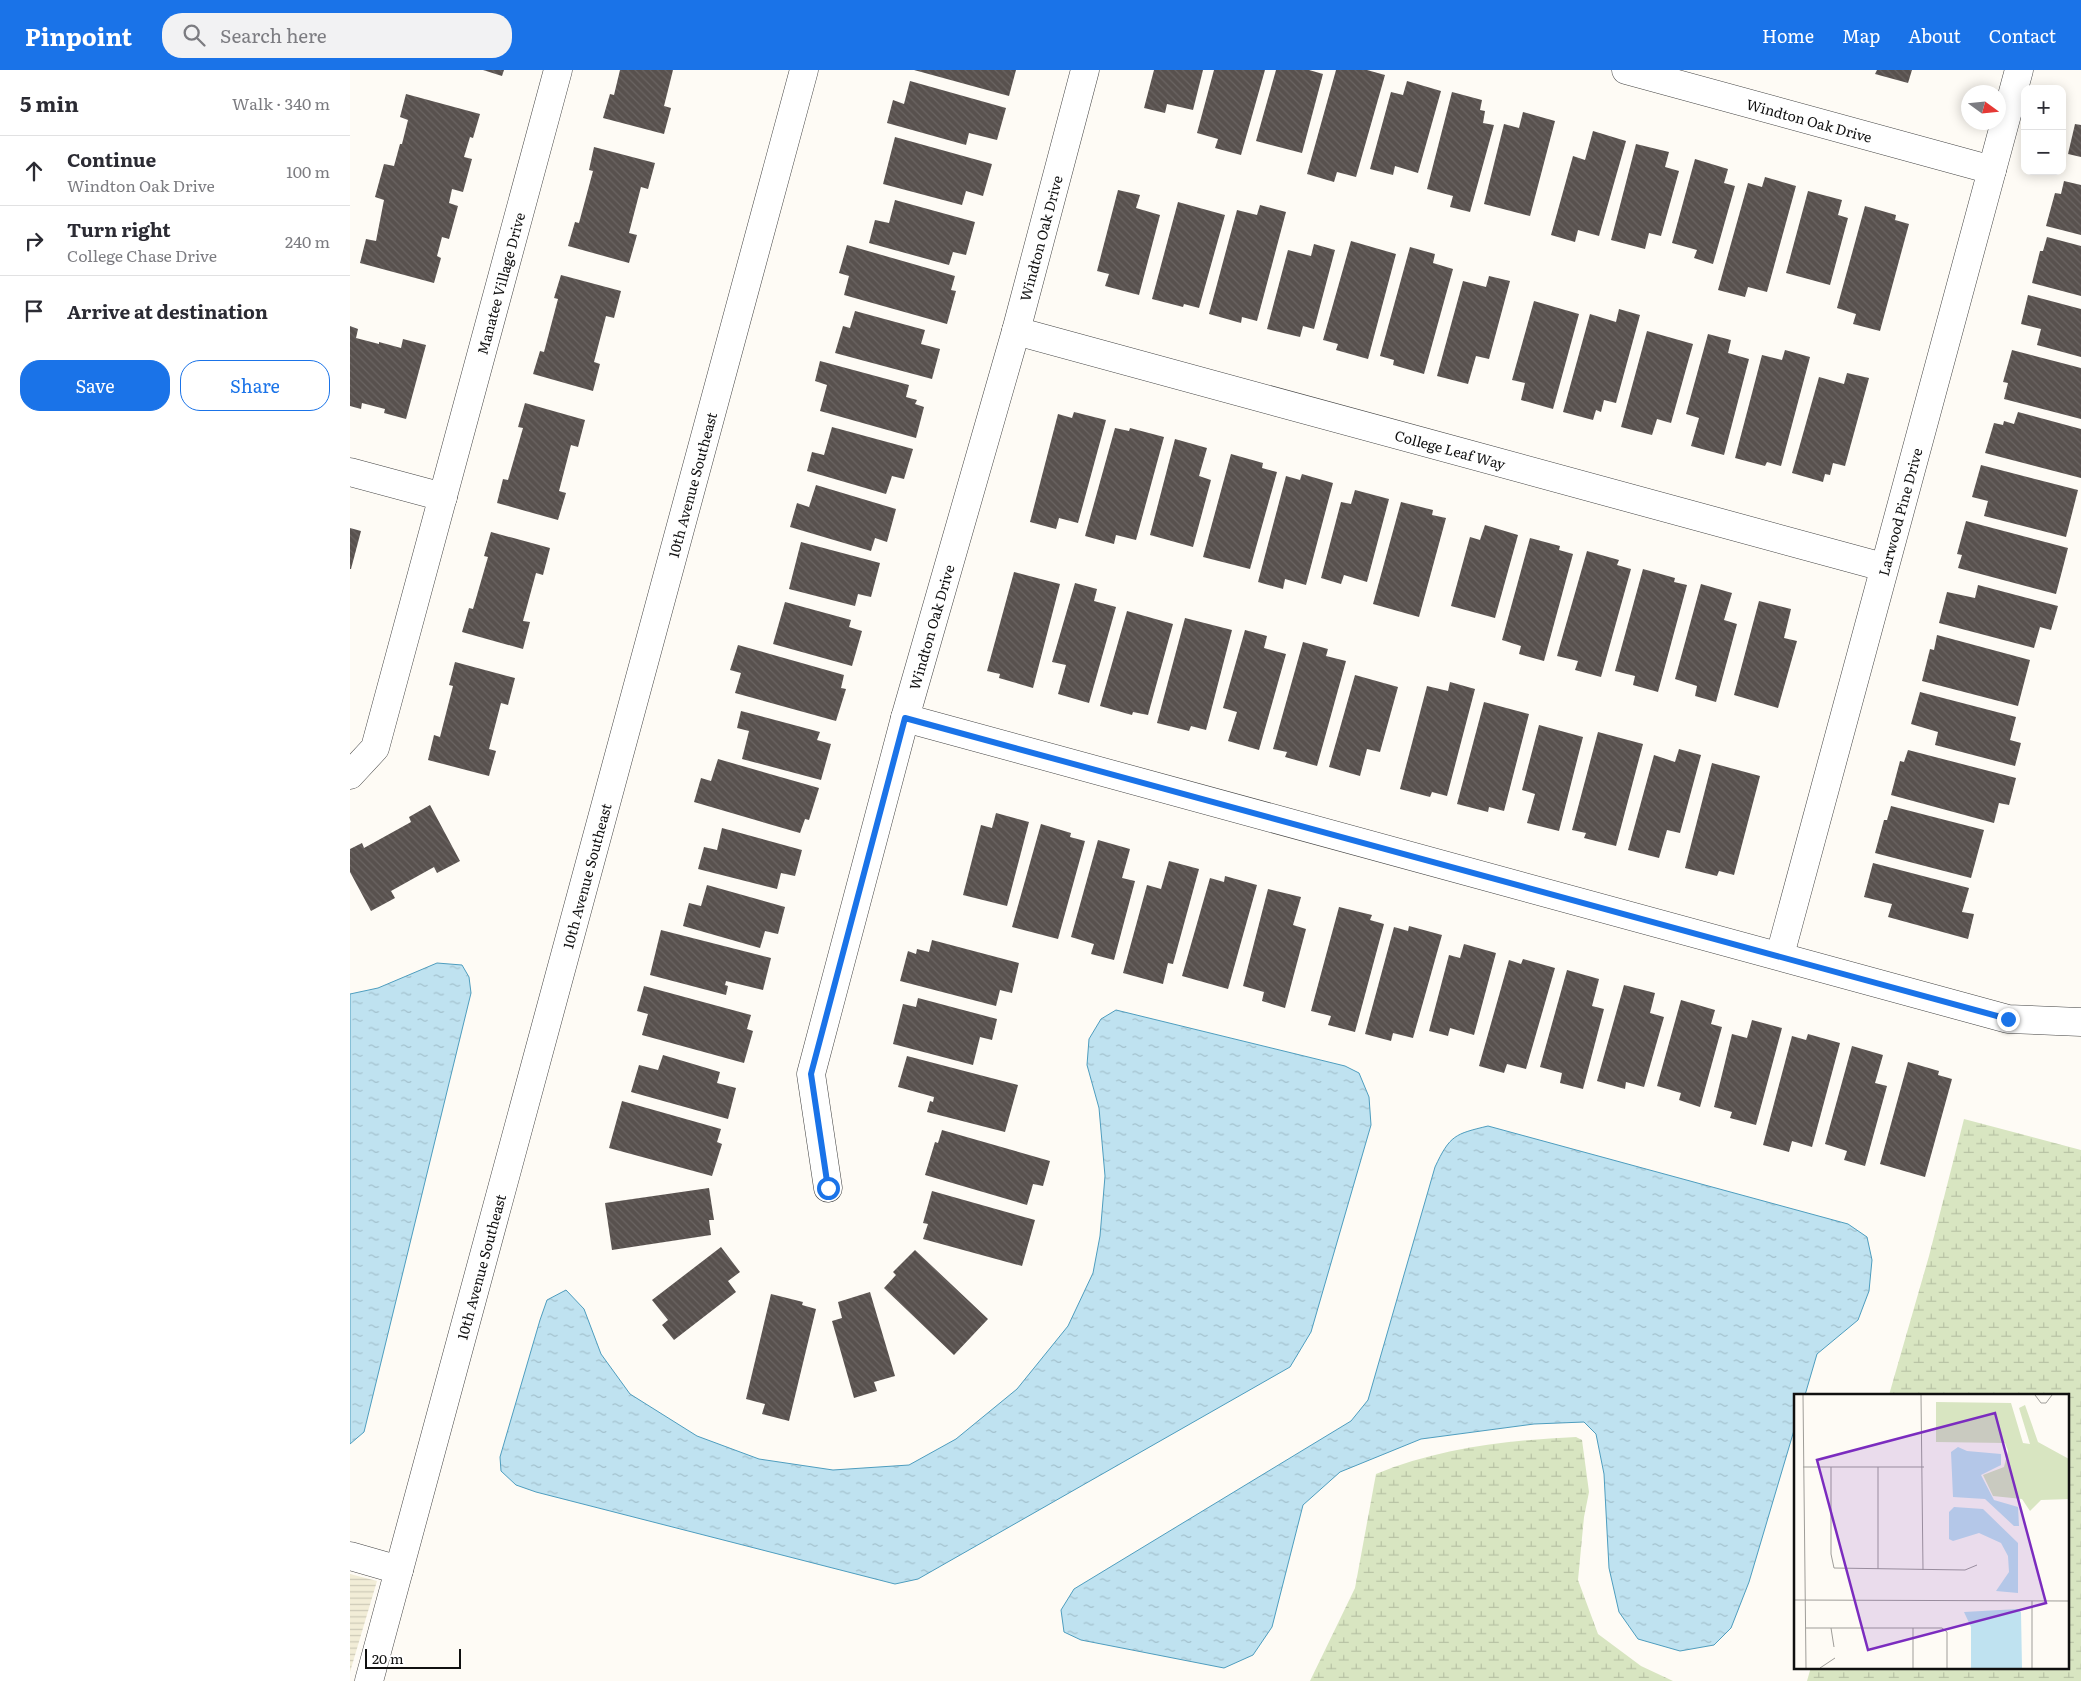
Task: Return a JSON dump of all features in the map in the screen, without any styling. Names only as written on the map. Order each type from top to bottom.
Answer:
[{"type":"street","name":"Manatee Village Drive","points":[[350,775],[375,748],[558,70]]},
{"type":"street","name":"10th Avenue Southeast","points":[[369,1681],[804,70]]},
{"type":"street","name":"Windton Oak Drive","points":[[828,1188],[811,1074],[905,718],[1016,331],[1085,70]]},
{"type":"street","name":"Windton Oak Drive","points":[[1626,70],[1992,170]]},
{"type":"street","name":"Larwood Pine Drive","points":[[1780,955],[1883,566],[2019,70]]},
{"type":"street","name":"College Leaf Way","points":[[1016,331],[1883,566]]},
{"type":"street","points":[[350,472],[443,497]]},
{"type":"street","points":[[905,718],[1780,955],[2008,1019],[2081,1022]]},
{"type":"street","points":[[350,1556],[399,1570]]},
{"type":"shaded area","points":[[350,1574],[377,1581],[350,1672]]},
{"type":"green space","points":[[1964,1119],[2081,1150],[2081,1681],[1807,1681],[1811,1668],[2068,1668],[2068,1394],[1889,1394],[1929,1256]]},
{"type":"green space","points":[[1576,1437],[1582,1440],[1589,1492],[1584,1517],[1578,1580],[1598,1634],[1641,1666],[1673,1681],[1310,1681],[1355,1588],[1376,1474],[1424,1458],[1474,1447],[1525,1440]]},
{"type":"water","points":[[437,963],[462,965],[469,977],[471,993],[364,1432],[350,1444],[350,994],[378,988]]},
{"type":"water","points":[[1116,1010],[1345,1066],[1359,1073],[1369,1097],[1371,1125],[1311,1332],[1290,1367],[918,1579],[895,1584],[536,1492],[516,1485],[501,1471],[500,1457],[547,1300],[566,1290],[584,1309],[601,1354],[630,1394],[697,1436],[759,1459],[833,1470],[909,1465],[956,1439],[1017,1389],[1068,1326],[1093,1273],[1100,1236],[1105,1176],[1099,1108],[1087,1065],[1089,1039],[1101,1019]]},
{"type":"water","points":[[1488,1126],[1848,1224],[1867,1237],[1872,1260],[1869,1291],[1858,1320],[1817,1354],[1805,1394],[1794,1394],[1794,1430],[1749,1582],[1731,1628],[1714,1645],[1680,1651],[1638,1639],[1619,1612],[1609,1568],[1604,1474],[1596,1434],[1584,1422],[1534,1424],[1421,1439],[1340,1472],[1303,1505],[1272,1627],[1253,1655],[1224,1668],[1081,1640],[1064,1632],[1061,1610],[1074,1589],[1351,1421],[1368,1400],[1435,1167],[1450,1142],[1468,1131]]},
{"type":"building","points":[[483,70],[504,70],[502,76]]},
{"type":"building","points":[[620,70],[673,70],[664,106],[671,108],[664,134],[603,118],[610,94],[614,95]]},
{"type":"building","points":[[914,70],[1016,70],[1009,96]]},
{"type":"building","points":[[1154,70],[1203,70],[1193,110],[1167,104],[1165,113],[1144,108]]},
{"type":"building","points":[[1214,70],[1265,70],[1241,155],[1215,148],[1218,139],[1197,133]]},
{"type":"building","points":[[1276,70],[1309,70],[1323,74],[1302,153],[1256,141]]},
{"type":"building","points":[[1336,70],[1367,70],[1385,75],[1356,177],[1337,172],[1334,182],[1307,174]]},
{"type":"building","points":[[1877,70],[1912,70],[1908,83],[1875,74]]},
{"type":"building","points":[[910,81],[1006,108],[997,140],[969,133],[966,145],[887,123],[893,100],[904,104]]},
{"type":"building","points":[[1407,81],[1441,91],[1418,173],[1395,166],[1393,175],[1370,169],[1391,92],[1403,95]]},
{"type":"building","points":[[1452,92],[1482,100],[1480,110],[1485,111],[1483,123],[1494,125],[1470,212],[1450,207],[1453,196],[1427,189]]},
{"type":"building","points":[[406,94],[480,114],[473,138],[470,137],[464,157],[472,159],[463,192],[452,189],[449,203],[458,206],[449,239],[442,237],[437,256],[441,258],[434,283],[360,263],[366,239],[376,241],[384,200],[375,197],[384,164],[394,166],[400,144],[402,144],[408,120],[400,117]]},
{"type":"building","points":[[1523,112],[1555,121],[1530,216],[1484,204],[1504,124],[1519,128]]},
{"type":"building","points":[[2075,124],[2081,125],[2081,157],[2068,154]]},
{"type":"building","points":[[1593,131],[1626,141],[1599,236],[1578,230],[1575,242],[1551,235],[1573,156],[1585,160]]},
{"type":"building","points":[[895,137],[992,164],[983,196],[966,191],[962,205],[883,184]]},
{"type":"building","points":[[1636,144],[1669,152],[1665,167],[1679,171],[1661,236],[1649,233],[1645,249],[1611,240]]},
{"type":"building","points":[[594,147],[655,163],[648,189],[641,187],[629,233],[637,235],[629,263],[568,246],[575,222],[579,223],[593,171],[589,170]]},
{"type":"building","points":[[1695,159],[1728,169],[1724,183],[1735,186],[1713,264],[1694,258],[1697,250],[1672,243]]},
{"type":"building","points":[[1765,177],[1796,186],[1767,292],[1748,287],[1745,297],[1718,290],[1748,183],[1762,187]]},
{"type":"building","points":[[2064,181],[2081,185],[2081,235],[2046,226],[2055,193],[2061,194]]},
{"type":"building","points":[[1118,190],[1140,195],[1136,208],[1160,215],[1139,295],[1105,286],[1109,274],[1097,271]]},
{"type":"building","points":[[1808,191],[1842,200],[1838,215],[1848,218],[1830,285],[1786,273]]},
{"type":"building","points":[[895,200],[975,222],[966,255],[953,252],[949,265],[869,243],[875,220],[889,223]]},
{"type":"building","points":[[1178,202],[1225,215],[1199,308],[1184,304],[1183,307],[1152,299]]},
{"type":"building","points":[[1260,205],[1286,212],[1257,321],[1242,317],[1241,323],[1209,314],[1237,210],[1257,215]]},
{"type":"building","points":[[1865,206],[1896,215],[1895,220],[1909,224],[1880,331],[1853,324],[1856,314],[1837,308]]},
{"type":"building","points":[[2047,237],[2081,246],[2081,296],[2032,283],[2040,251],[2043,251]]},
{"type":"building","points":[[1351,241],[1396,254],[1368,359],[1336,350],[1338,344],[1323,340]]},
{"type":"building","points":[[1314,244],[1335,250],[1314,329],[1303,326],[1300,337],[1267,329],[1288,250],[1311,256]]},
{"type":"building","points":[[847,245],[955,276],[951,290],[956,291],[947,324],[844,295],[849,276],[839,273]]},
{"type":"building","points":[[1410,247],[1435,254],[1433,263],[1453,269],[1424,374],[1393,365],[1394,360],[1380,356]]},
{"type":"building","points":[[561,275],[621,291],[614,318],[606,316],[594,362],[600,364],[593,391],[533,374],[540,351],[544,352],[558,299],[554,298]]},
{"type":"building","points":[[1489,276],[1510,281],[1489,359],[1476,356],[1468,384],[1437,376],[1463,281],[1486,287]]},
{"type":"building","points":[[2028,295],[2081,309],[2081,357],[2037,345],[2041,329],[2021,324]]},
{"type":"building","points":[[1534,301],[1579,314],[1553,409],[1521,400],[1525,383],[1512,380]]},
{"type":"building","points":[[1619,309],[1640,315],[1616,403],[1604,400],[1601,412],[1596,410],[1593,420],[1563,412],[1590,314],[1616,322]]},
{"type":"building","points":[[855,311],[925,330],[921,344],[940,349],[932,379],[835,353],[843,326],[850,328]]},
{"type":"building","points":[[350,326],[358,329],[356,338],[379,344],[379,342],[401,348],[403,339],[426,345],[406,419],[384,413],[385,409],[362,403],[361,409],[350,406]]},
{"type":"building","points":[[1647,331],[1693,344],[1671,423],[1657,419],[1652,435],[1621,427]]},
{"type":"building","points":[[1708,334],[1731,340],[1728,353],[1749,359],[1724,455],[1691,446],[1699,418],[1686,414]]},
{"type":"building","points":[[1785,350],[1810,357],[1781,466],[1767,462],[1765,466],[1735,458],[1762,355],[1782,360]]},
{"type":"building","points":[[2012,350],[2081,368],[2081,419],[2004,399],[2008,383],[2003,382]]},
{"type":"building","points":[[820,361],[909,385],[906,397],[917,400],[915,404],[924,407],[916,438],[820,411],[827,385],[815,381]]},
{"type":"building","points":[[1847,373],[1869,378],[1845,466],[1833,463],[1830,475],[1825,474],[1823,482],[1792,473],[1819,377],[1844,384]]},
{"type":"building","points":[[525,403],[585,420],[578,447],[571,445],[559,491],[566,493],[558,520],[497,503],[503,479],[508,480],[523,428],[518,427]]},
{"type":"building","points":[[1074,412],[1106,420],[1078,523],[1059,518],[1056,529],[1030,522],[1058,414],[1072,418]]},
{"type":"building","points":[[2018,412],[2081,429],[2081,478],[1985,453],[1994,423],[2003,425],[2004,421],[2014,424]]},
{"type":"building","points":[[832,427],[913,449],[904,479],[892,476],[886,494],[807,471],[812,452],[824,455]]},
{"type":"building","points":[[1115,428],[1129,431],[1130,428],[1164,437],[1136,540],[1116,535],[1114,544],[1085,536]]},
{"type":"building","points":[[1175,439],[1207,448],[1199,476],[1211,480],[1193,547],[1150,535]]},
{"type":"building","points":[[1231,454],[1263,463],[1262,468],[1277,472],[1250,569],[1203,557]]},
{"type":"building","points":[[1981,465],[2078,490],[2066,537],[1984,516],[1988,501],[1972,497]]},
{"type":"building","points":[[1302,474],[1333,483],[1306,585],[1285,579],[1283,589],[1258,582],[1286,476],[1300,480]]},
{"type":"building","points":[[816,485],[896,509],[887,542],[875,538],[871,551],[790,527],[797,503],[809,507]]},
{"type":"building","points":[[1355,490],[1389,499],[1367,582],[1344,575],[1341,584],[1321,578],[1341,502],[1351,504]]},
{"type":"building","points":[[1401,502],[1433,510],[1432,515],[1446,518],[1419,617],[1373,604]]},
{"type":"building","points":[[1966,521],[2068,548],[2056,594],[1958,568],[1962,555],[1957,554]]},
{"type":"building","points":[[1485,525],[1518,535],[1495,618],[1451,606],[1470,537],[1480,540]]},
{"type":"building","points":[[350,528],[361,531],[351,569],[350,569]]},
{"type":"building","points":[[491,532],[550,548],[543,575],[536,573],[523,621],[530,622],[523,649],[462,632],[469,608],[473,609],[488,557],[484,556]]},
{"type":"building","points":[[1530,538],[1560,546],[1559,550],[1573,554],[1544,661],[1519,654],[1521,646],[1502,640]]},
{"type":"building","points":[[801,542],[880,563],[871,597],[858,594],[855,606],[789,589]]},
{"type":"building","points":[[1587,551],[1619,560],[1617,565],[1631,569],[1601,677],[1575,670],[1578,661],[1557,656]]},
{"type":"building","points":[[1643,569],[1675,578],[1674,582],[1687,585],[1658,692],[1633,685],[1635,676],[1615,671]]},
{"type":"building","points":[[1014,572],[1060,584],[1033,688],[999,678],[1000,674],[987,671]]},
{"type":"building","points":[[1075,583],[1097,589],[1094,601],[1116,607],[1089,703],[1058,694],[1066,665],[1052,662]]},
{"type":"building","points":[[1701,584],[1732,593],[1724,620],[1737,624],[1716,702],[1695,696],[1697,686],[1675,679]]},
{"type":"building","points":[[1978,585],[2058,606],[2051,630],[2040,627],[2034,648],[1939,623],[1947,592],[1975,598]]},
{"type":"building","points":[[1759,601],[1791,609],[1784,638],[1797,641],[1778,708],[1734,695]]},
{"type":"building","points":[[785,602],[851,620],[849,627],[862,631],[852,666],[773,644]]},
{"type":"building","points":[[1127,611],[1173,624],[1148,715],[1133,712],[1132,715],[1100,706]]},
{"type":"building","points":[[1185,618],[1232,630],[1206,730],[1191,726],[1189,731],[1157,723]]},
{"type":"building","points":[[1245,630],[1267,636],[1264,648],[1286,654],[1259,750],[1228,741],[1237,712],[1223,708]]},
{"type":"building","points":[[1937,635],[2030,660],[2018,706],[1922,681],[1930,649],[1934,650]]},
{"type":"building","points":[[1303,642],[1328,649],[1326,656],[1346,661],[1317,766],[1285,757],[1287,752],[1273,749]]},
{"type":"building","points":[[738,645],[844,675],[841,688],[846,689],[836,721],[735,693],[741,673],[730,670]]},
{"type":"building","points":[[455,662],[515,678],[508,705],[501,703],[489,749],[496,751],[489,776],[428,760],[434,735],[440,737],[453,686],[449,685]]},
{"type":"building","points":[[1355,675],[1398,687],[1380,752],[1367,749],[1360,776],[1329,767]]},
{"type":"building","points":[[1450,682],[1475,689],[1447,796],[1432,792],[1430,797],[1400,789],[1427,686],[1448,691]]},
{"type":"building","points":[[1920,692],[2016,717],[2010,740],[2021,743],[2015,766],[1935,745],[1938,732],[1911,724]]},
{"type":"building","points":[[1484,702],[1529,714],[1504,811],[1489,807],[1488,812],[1457,804]]},
{"type":"building","points":[[741,711],[820,732],[817,740],[831,744],[821,780],[742,759],[749,731],[737,728]]},
{"type":"building","points":[[1539,725],[1583,737],[1559,831],[1527,823],[1535,794],[1522,790]]},
{"type":"building","points":[[1598,732],[1643,744],[1616,846],[1584,838],[1586,833],[1572,830]]},
{"type":"building","points":[[1679,749],[1701,755],[1680,833],[1667,830],[1659,858],[1628,850],[1654,755],[1675,762]]},
{"type":"building","points":[[1908,750],[2016,778],[2009,805],[1999,803],[1994,823],[1891,795],[1900,761],[1904,762]]},
{"type":"building","points":[[718,759],[819,788],[809,820],[805,819],[800,833],[694,802],[701,778],[711,781]]},
{"type":"building","points":[[1712,763],[1760,776],[1734,875],[1719,871],[1717,876],[1685,868]]},
{"type":"building","points":[[430,805],[460,861],[437,873],[434,867],[391,891],[395,898],[371,911],[350,872],[350,849],[362,843],[364,848],[411,822],[409,817]]},
{"type":"building","points":[[1891,806],[1984,830],[1971,878],[1875,853],[1884,820],[1887,820]]},
{"type":"building","points":[[996,813],[1029,822],[1007,906],[963,895],[981,825],[992,828]]},
{"type":"building","points":[[1041,824],[1071,833],[1070,837],[1085,841],[1058,939],[1012,927]]},
{"type":"building","points":[[722,828],[802,850],[795,876],[781,873],[777,889],[698,869],[704,847],[717,850]]},
{"type":"building","points":[[1098,840],[1130,849],[1122,878],[1135,881],[1114,960],[1091,954],[1094,944],[1071,937]]},
{"type":"building","points":[[1169,861],[1199,869],[1173,964],[1168,963],[1163,984],[1123,973],[1147,885],[1161,889]]},
{"type":"building","points":[[1873,863],[1969,888],[1962,912],[1974,914],[1968,939],[1888,917],[1892,904],[1864,897]]},
{"type":"building","points":[[1225,876],[1257,885],[1228,989],[1182,976],[1210,878],[1224,882]]},
{"type":"building","points":[[707,885],[785,907],[778,934],[765,931],[760,948],[683,926],[689,903],[701,906]]},
{"type":"building","points":[[1268,889],[1301,897],[1293,925],[1306,929],[1285,1008],[1262,1001],[1264,992],[1243,986]]},
{"type":"building","points":[[1339,907],[1372,915],[1370,920],[1384,924],[1355,1032],[1328,1025],[1331,1016],[1311,1011]]},
{"type":"building","points":[[1409,926],[1442,935],[1413,1038],[1393,1033],[1391,1041],[1365,1034],[1394,927],[1408,931]]},
{"type":"building","points":[[661,930],[771,958],[763,990],[726,981],[725,985],[728,986],[726,995],[650,975]]},
{"type":"building","points":[[932,940],[1019,963],[1012,993],[1000,990],[996,1006],[900,981],[908,951],[916,954],[917,949],[929,952]]},
{"type":"building","points":[[1464,944],[1496,953],[1474,1035],[1450,1028],[1448,1036],[1429,1031],[1449,955],[1460,958]]},
{"type":"building","points":[[1523,959],[1555,968],[1526,1069],[1507,1064],[1504,1073],[1479,1066],[1509,960],[1521,964]]},
{"type":"building","points":[[1567,970],[1599,979],[1592,1006],[1604,1009],[1583,1089],[1560,1083],[1562,1073],[1540,1067]]},
{"type":"building","points":[[1624,985],[1655,993],[1650,1013],[1664,1017],[1644,1087],[1626,1082],[1625,1089],[1597,1081]]},
{"type":"building","points":[[644,986],[751,1015],[747,1029],[753,1031],[744,1063],[642,1035],[648,1014],[637,1011]]},
{"type":"building","points":[[918,998],[997,1019],[992,1040],[980,1037],[973,1065],[893,1044],[903,1004],[916,1007]]},
{"type":"building","points":[[1681,1000],[1715,1010],[1711,1024],[1722,1027],[1700,1107],[1679,1100],[1681,1093],[1657,1086]]},
{"type":"building","points":[[1752,1020],[1782,1028],[1756,1125],[1730,1118],[1732,1112],[1714,1107],[1732,1034],[1747,1038]]},
{"type":"building","points":[[1808,1034],[1840,1043],[1812,1147],[1792,1141],[1789,1152],[1763,1145],[1792,1036],[1806,1040]]},
{"type":"building","points":[[1852,1046],[1883,1055],[1875,1083],[1887,1086],[1865,1166],[1844,1160],[1847,1151],[1825,1144]]},
{"type":"building","points":[[663,1055],[720,1072],[717,1083],[736,1088],[728,1119],[631,1092],[639,1065],[658,1070]]},
{"type":"building","points":[[907,1056],[1018,1085],[1005,1132],[927,1112],[930,1101],[933,1102],[934,1097],[898,1087]]},
{"type":"building","points":[[1908,1062],[1939,1071],[1938,1075],[1952,1079],[1925,1177],[1880,1164]]},
{"type":"building","points":[[622,1101],[721,1129],[717,1142],[722,1144],[712,1176],[609,1148]]},
{"type":"building","points":[[942,1130],[1050,1161],[1043,1186],[1033,1184],[1027,1205],[925,1175],[935,1142],[938,1143]]},
{"type":"building","points":[[709,1188],[714,1220],[709,1220],[711,1235],[612,1250],[605,1203]]},
{"type":"building","points":[[932,1191],[1035,1220],[1022,1266],[923,1239],[928,1224],[923,1223]]},
{"type":"building","points":[[721,1247],[740,1272],[728,1281],[736,1292],[674,1340],[662,1325],[668,1320],[652,1300]]},
{"type":"building","points":[[915,1250],[988,1319],[954,1355],[884,1288],[896,1275],[893,1272]]},
{"type":"building","points":[[870,1292],[895,1376],[874,1382],[877,1391],[854,1398],[832,1321],[842,1318],[838,1302]]},
{"type":"building","points":[[771,1294],[803,1302],[802,1305],[816,1309],[789,1421],[762,1414],[765,1404],[746,1399]]},
{"type":"route","points":[[828,1188],[811,1074],[905,718],[1780,955],[2008,1019]]}]
